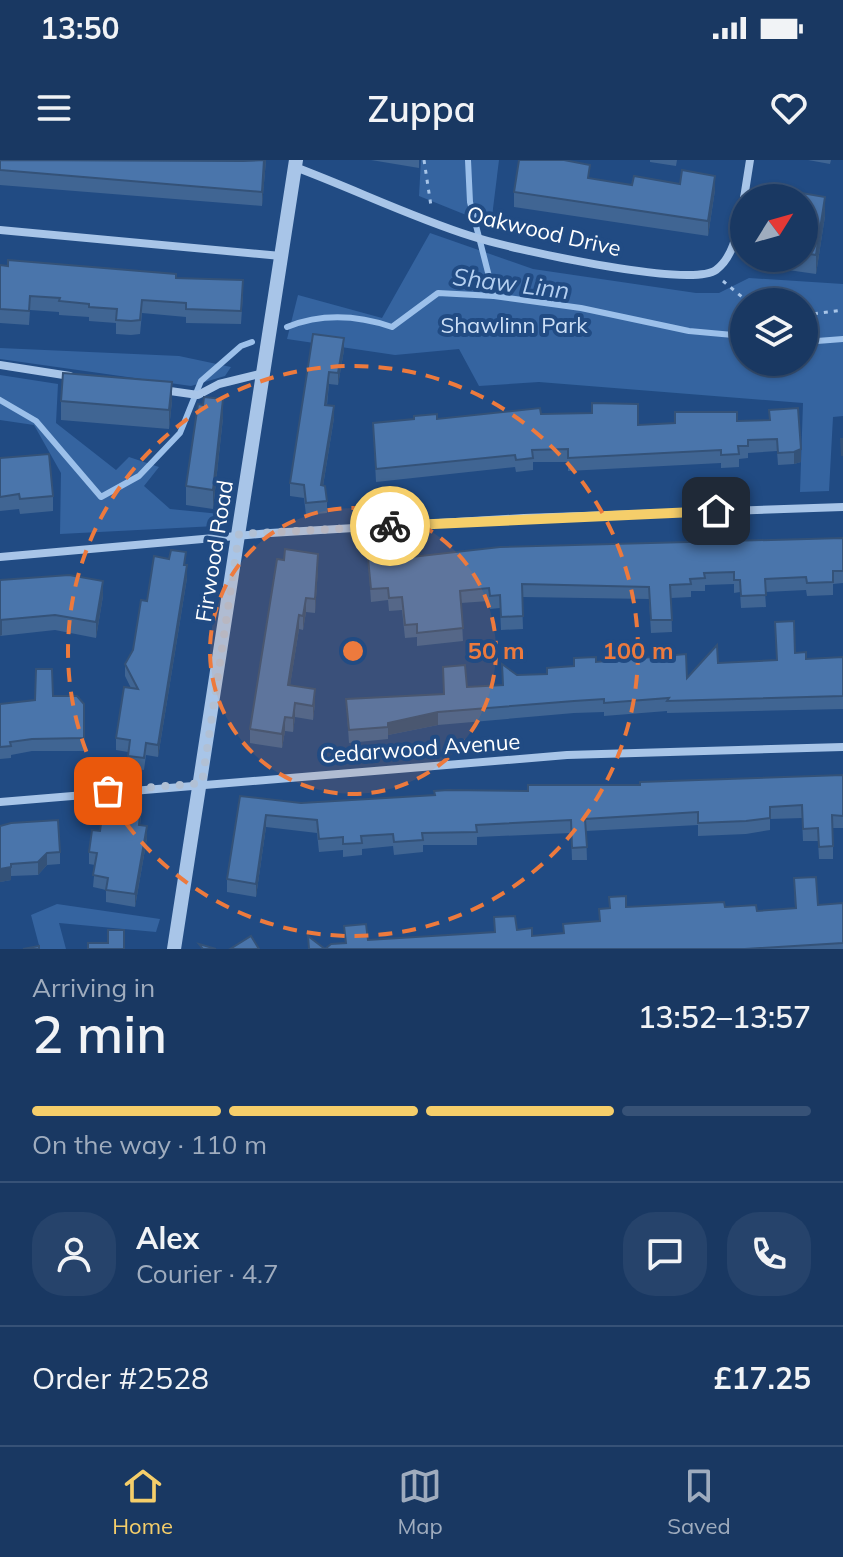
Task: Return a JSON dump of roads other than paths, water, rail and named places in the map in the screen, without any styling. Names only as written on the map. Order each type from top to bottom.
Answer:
[{"type":"street","points":[[746,184],[750,160]]},
{"type":"street","name":"Oakwood Drive","points":[[296,164],[471,236],[566,259],[676,275],[713,273],[730,257]]},
{"type":"street","name":"Firwood Road","points":[[174,949],[296,164]]},
{"type":"street","points":[[0,230],[281,256]]},
{"type":"street","points":[[0,365],[76,377]]},
{"type":"street","points":[[153,388],[198,395],[219,384],[264,373]]},
{"type":"street","points":[[0,557],[116,549],[239,534],[524,518],[843,507]]},
{"type":"street","name":"Cedarwood Avenue","points":[[0,802],[567,755],[843,747]]},
{"type":"waterway","points":[[468,160],[470,202],[494,296]]},
{"type":"waterway","name":"Shaw Linn","points":[[287,327],[313,319],[340,317],[392,327],[438,293],[494,296],[581,308],[689,331],[730,335]]},
{"type":"waterway","name":"Shaw Linn","points":[[818,341],[843,339]]},
{"type":"waterway","name":"Shaw Linn","points":[[0,400],[36,421],[101,497],[139,476],[180,433],[201,381],[241,346],[252,342]]},
{"type":"park label","name":"Shawlinn Park","points":[[514,325]]}]
